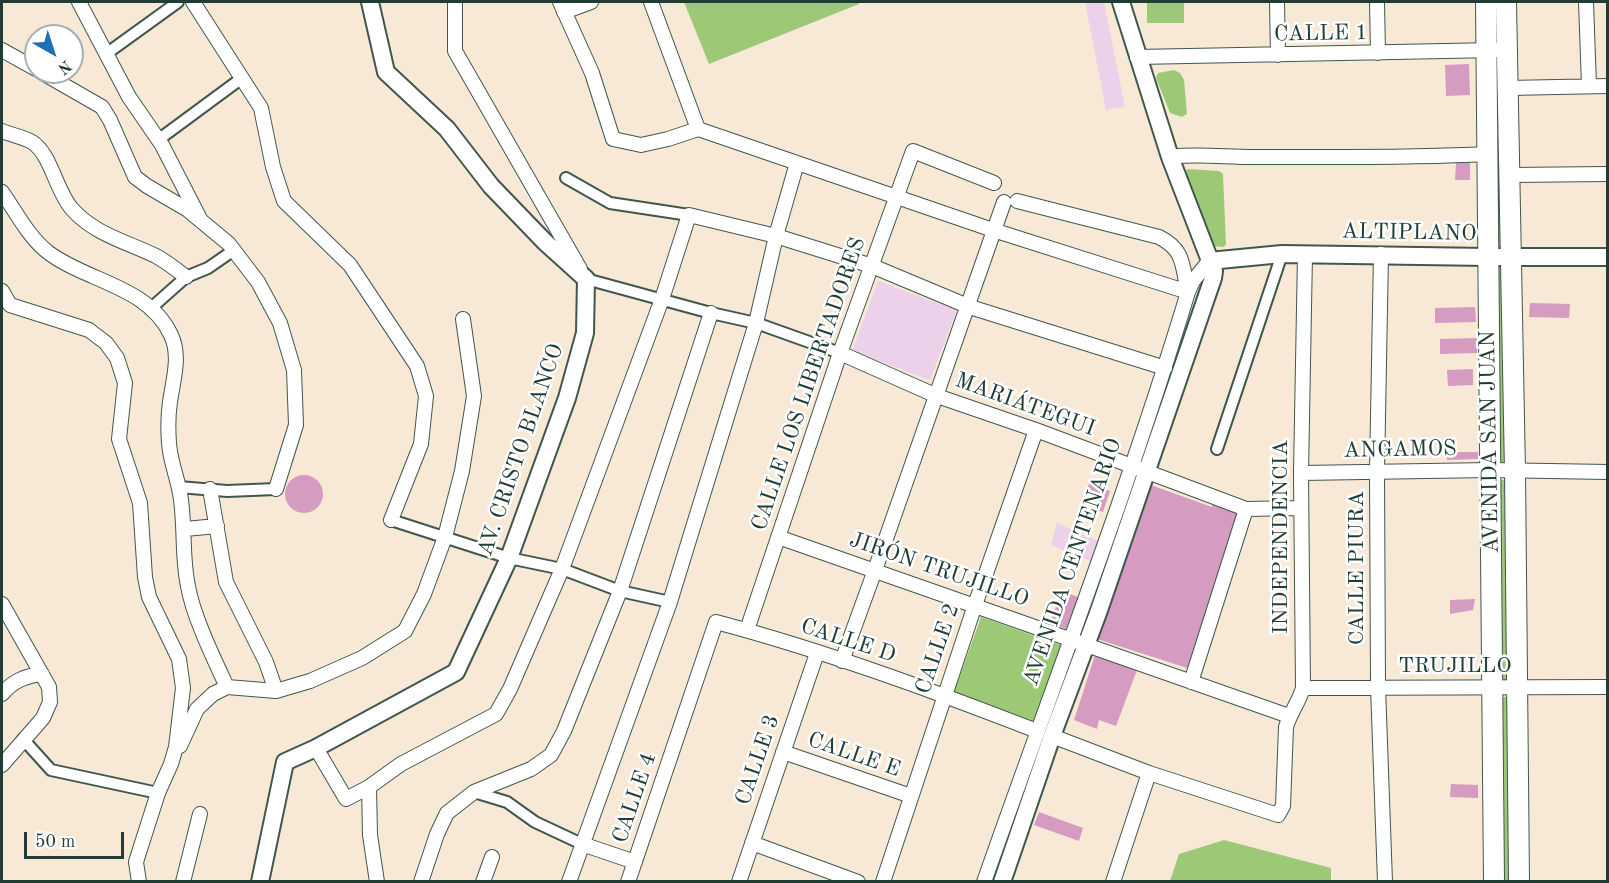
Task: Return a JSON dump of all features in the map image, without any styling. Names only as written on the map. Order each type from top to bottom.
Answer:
[{"type":"main road","name":"AVENIDA SAN JUAN","points":[[1486,2],[1494,882]]},
{"type":"main road","name":"AVENIDA SAN JUAN","points":[[1506,2],[1515,471],[1519,882]]},
{"type":"street","points":[[79,2],[129,97],[158,140],[200,219]]},
{"type":"street","points":[[106,54],[178,2]]},
{"type":"street","points":[[193,2],[261,108],[273,167],[285,201],[350,265],[417,366],[426,396],[421,444],[391,520],[509,558],[562,569],[620,591],[670,602]]},
{"type":"street","points":[[370,2],[386,72],[447,129],[491,186],[545,242],[586,279],[756,323],[840,353]]},
{"type":"street","points":[[455,2],[455,51],[586,279]]},
{"type":"street","points":[[591,2],[562,7],[592,73],[613,139],[641,145],[698,129],[993,230],[1188,292]]},
{"type":"street","points":[[651,2],[698,129]]},
{"type":"street","name":"AVENIDA CENTENARIO","points":[[984,882],[1045,733],[1139,469],[1212,285],[1214,271],[1170,157],[1121,2]]},
{"type":"street","points":[[1277,2],[1278,56]]},
{"type":"street","points":[[1377,2],[1378,54]]},
{"type":"street","points":[[1586,2],[1589,86]]},
{"type":"street","points":[[2,50],[24,62]]},
{"type":"street","name":"CALLE 1","points":[[1137,57],[1507,50]]},
{"type":"street","points":[[158,140],[242,78]]},
{"type":"street","points":[[62,84],[102,107],[126,153],[135,177],[188,210],[229,243],[258,282],[280,323],[294,370],[296,425],[276,489],[227,491],[179,487]]},
{"type":"street","points":[[1507,87],[1608,86]]},
{"type":"street","points":[[2,131],[33,142],[45,157],[64,199],[86,222],[119,241],[157,257],[186,277]]},
{"type":"street","name":"CALLE LOS LIBERTADORES","points":[[747,630],[840,353],[913,152],[993,183]]},
{"type":"street","points":[[1170,157],[1189,154],[1227,158],[1380,158],[1487,154]]},
{"type":"street","points":[[569,882],[670,602],[756,323],[776,236],[797,163]]},
{"type":"street","points":[[1509,175],[1608,174]]},
{"type":"street","points":[[566,178],[610,203],[689,215],[776,236],[872,266],[967,306],[1165,368]]},
{"type":"street","points":[[2,192],[25,226],[47,251],[62,261],[138,298],[171,335],[177,359],[169,404],[169,444],[179,487],[185,529],[184,561],[188,588],[215,662],[227,687]]},
{"type":"street","points":[[842,661],[993,230],[1010,202],[1159,237],[1175,246],[1188,292]]},
{"type":"street","points":[[316,748],[346,799],[369,787],[401,764],[496,714],[510,689],[562,569],[662,299],[689,215]]},
{"type":"street","points":[[150,309],[186,277],[208,268],[234,250]]},
{"type":"street","points":[[1217,448],[1282,254]]},
{"type":"street","name":"ALTIPLANO","points":[[1209,261],[1282,254],[1381,254],[1488,258],[1608,257]]},
{"type":"street","name":"INDEPENDENCIA","points":[[1278,815],[1284,798],[1285,740],[1289,716],[1303,688],[1301,473],[1305,254]]},
{"type":"street","name":"CALLE PIURA","points":[[1381,254],[1377,471],[1378,687],[1385,882]]},
{"type":"street","name":"AVENIDA CENTENARIO","points":[[1139,469],[1165,368],[1188,292],[1193,280],[1209,261]]},
{"type":"street","name":"AV. CRISTO BLANCO","points":[[260,882],[285,762],[316,748],[456,672],[509,558],[567,398],[585,333],[586,279]]},
{"type":"street","points":[[2,291],[6,310],[89,330],[106,343],[117,358],[124,383],[119,439],[140,503],[145,577],[149,597],[179,659],[183,688],[176,747],[171,764]]},
{"type":"street","points":[[421,882],[437,834],[447,813],[474,792],[531,769],[551,755],[564,731],[620,591],[711,313]]},
{"type":"street","points":[[139,882],[136,862],[158,793],[197,709],[213,694],[227,687],[276,691],[310,681],[362,658],[405,631],[424,594],[445,537],[462,471],[474,396],[463,319]]},
{"type":"street","name":"MARIÁTEGUI","points":[[840,353],[936,395],[1246,509],[1302,507]]},
{"type":"street","name":"CALLE 2","points":[[883,882],[944,696],[1036,430]]},
{"type":"street","name":"ANGAMOS","points":[[1301,473],[1490,470],[1608,472]]},
{"type":"street","points":[[210,489],[226,582],[267,662],[276,691]]},
{"type":"street","points":[[1191,682],[1246,509]]},
{"type":"street","points":[[185,529],[217,526]]},
{"type":"street","name":"JIRÓN TRUJILLO","points":[[778,537],[1289,716]]},
{"type":"street","points":[[2,604],[49,687],[50,702],[43,718],[2,765]]},
{"type":"street","name":"CALLE D","points":[[681,727],[716,622],[747,630],[944,696],[1149,773],[1278,815]]},
{"type":"street","name":"CALLE 3","points":[[739,882],[817,653]]},
{"type":"street","points":[[2,694],[10,684],[27,676],[42,674]]},
{"type":"street","name":"TRUJILLO","points":[[1303,688],[1608,687]]},
{"type":"street","name":"CALLE 4","points":[[628,882],[681,727]]},
{"type":"street","name":"AVENIDA CENTENARIO","points":[[1002,882],[1045,733]]},
{"type":"street","points":[[23,740],[51,770],[158,793]]},
{"type":"street","name":"CALLE E","points":[[783,752],[911,796]]},
{"type":"street","points":[[1113,882],[1149,773]]},
{"type":"street","points":[[369,787],[370,835],[377,882]]},
{"type":"street","points":[[474,792],[507,802],[534,822],[582,844],[635,862]]},
{"type":"street","points":[[183,882],[200,814]]},
{"type":"street","points":[[752,843],[858,882]]},
{"type":"street","points":[[483,882],[492,857]]},
{"type":"shaded area","points":[[1085,2],[1104,2],[1125,107],[1106,110]]},
{"type":"shaded area","points":[[878,281],[957,310],[930,380],[852,351]]},
{"type":"shaded area","points":[[1057,523],[1101,542],[1093,562],[1051,545]]},
{"type":"green space","points":[[684,2],[858,2],[859,4],[709,64]]},
{"type":"green space","points":[[1147,2],[1184,2],[1184,23],[1147,23]]},
{"type":"green space","points":[[1490,58],[1498,58],[1501,250],[1493,249]]},
{"type":"green space","points":[[1174,70],[1180,73],[1184,80],[1187,114],[1182,117],[1170,113],[1156,78],[1158,73]]},
{"type":"green space","points":[[1188,169],[1219,171],[1223,174],[1226,245],[1223,247],[1212,246],[1184,173]]},
{"type":"green space","points":[[1493,264],[1503,265],[1507,463],[1495,466]]},
{"type":"green space","points":[[1498,480],[1507,480],[1512,684],[1500,683]]},
{"type":"green space","points":[[981,617],[1061,645],[1034,721],[954,692]]},
{"type":"green space","points":[[1501,697],[1511,697],[1512,881],[1499,882]]},
{"type":"green space","points":[[1224,840],[1331,868],[1331,881],[1170,881],[1179,854]]},
{"type":"building","points":[[1469,64],[1470,95],[1446,96],[1445,65]]},
{"type":"building","points":[[1456,163],[1470,163],[1470,180],[1455,180]]},
{"type":"building","points":[[1530,303],[1570,304],[1569,318],[1529,317]]},
{"type":"building","points":[[1475,307],[1476,322],[1435,323],[1435,308]]},
{"type":"building","points":[[1477,338],[1477,353],[1440,354],[1440,339]]},
{"type":"building","points":[[1473,369],[1473,385],[1448,386],[1447,370]]},
{"type":"building","points":[[1447,452],[1478,452],[1478,459],[1447,460]]},
{"type":"building","points":[[304,475],[318,480],[323,494],[318,508],[304,513],[290,508],[285,494],[290,480]]},
{"type":"building","points":[[1089,484],[1110,491],[1103,512],[1081,505]]},
{"type":"building","points":[[1148,484],[1212,507],[1213,499],[1240,510],[1187,668],[1097,639]]},
{"type":"building","points":[[1062,591],[1078,597],[1066,629],[1050,623]]},
{"type":"building","points":[[1475,599],[1473,610],[1450,614],[1450,600]]},
{"type":"building","points":[[1095,655],[1137,670],[1116,726],[1099,720],[1097,729],[1074,720]]},
{"type":"building","points":[[1451,784],[1478,785],[1478,798],[1450,797]]},
{"type":"building","points":[[1039,812],[1083,828],[1079,841],[1034,825]]}]
